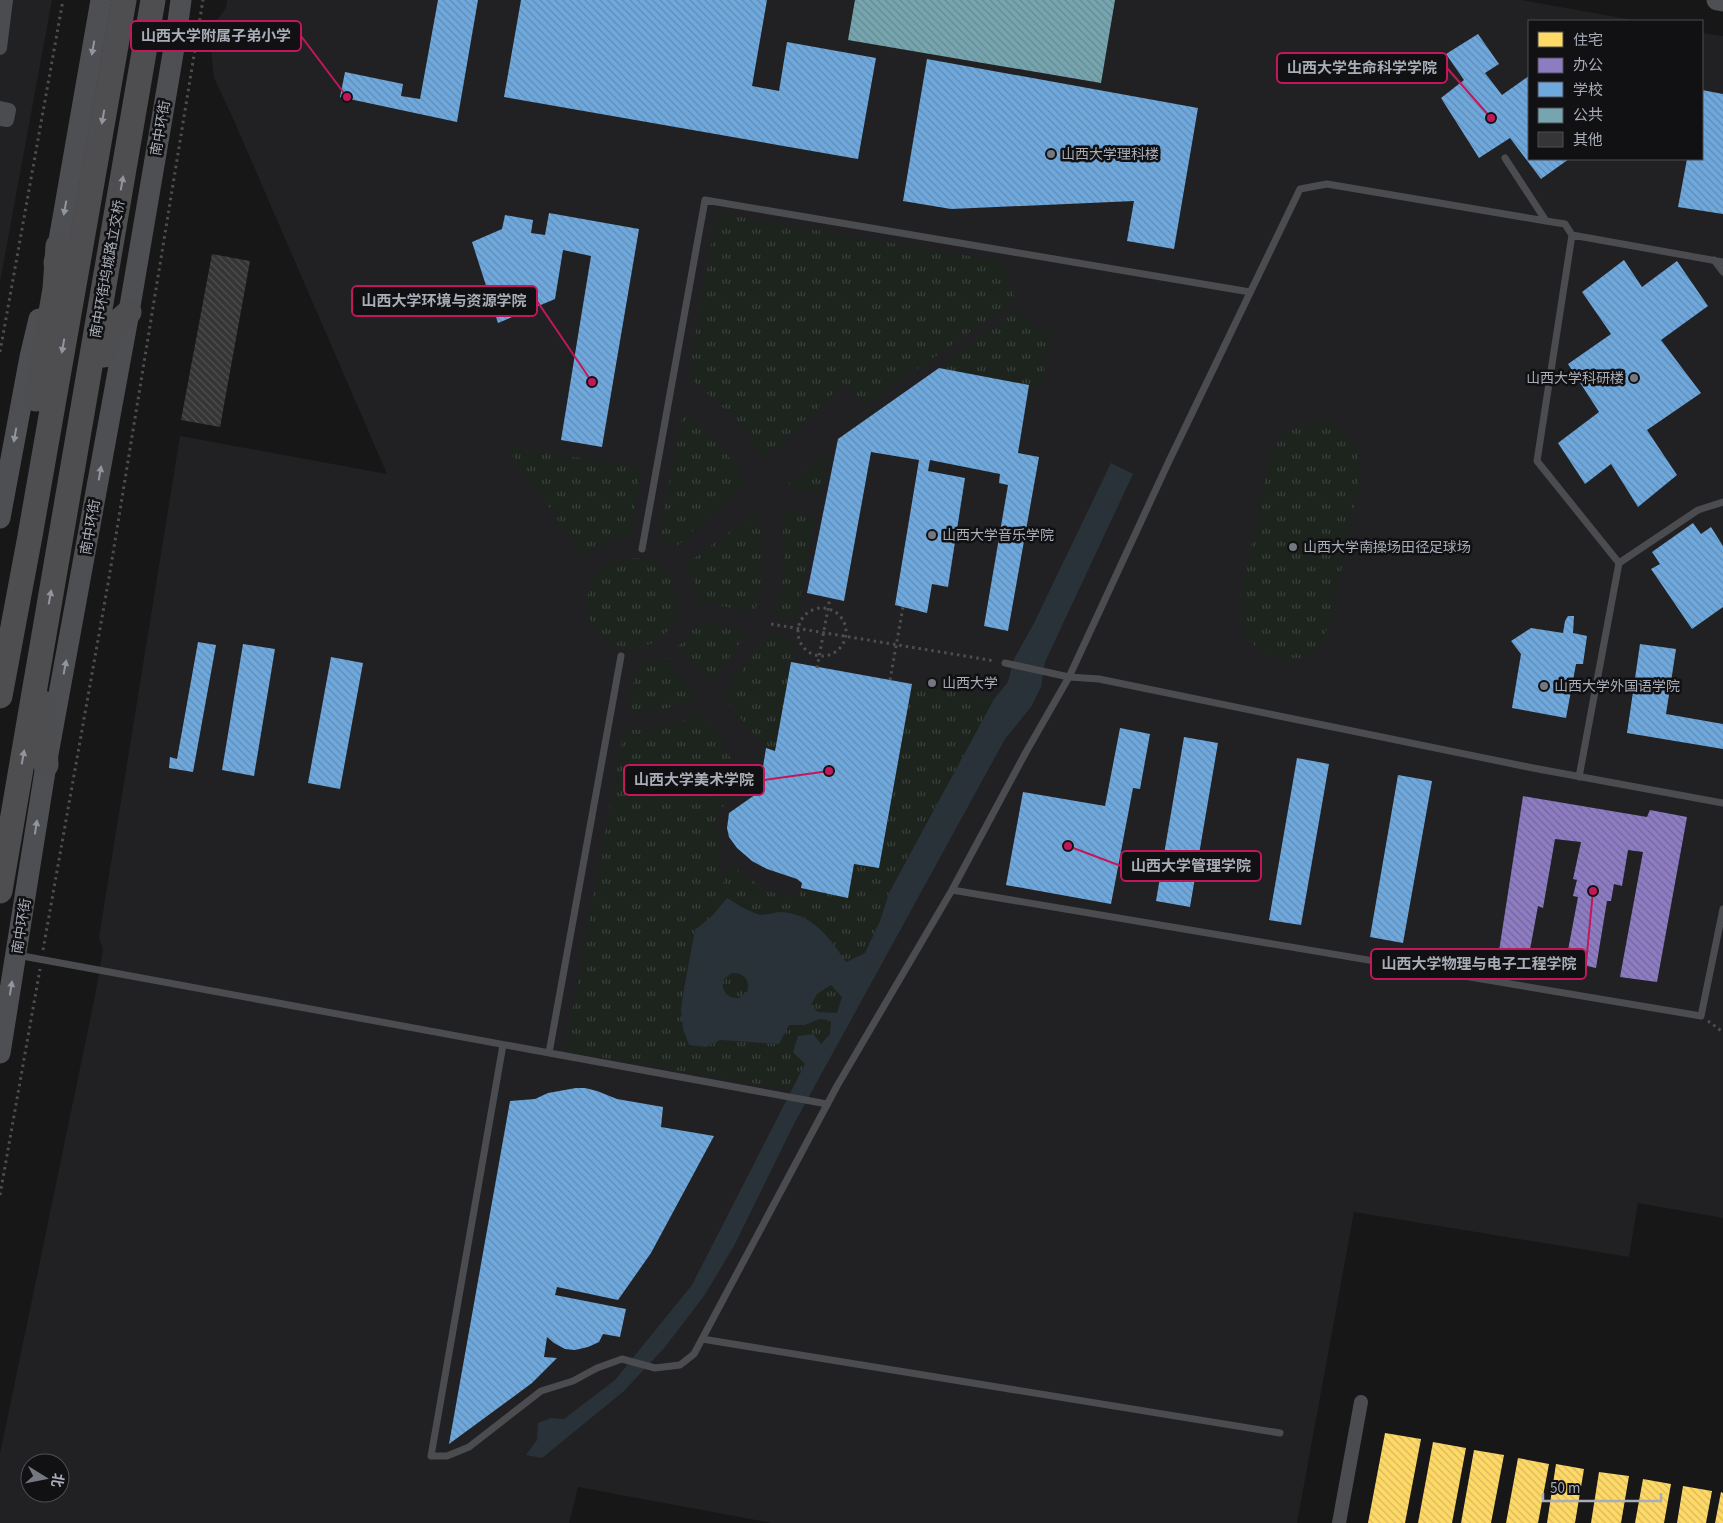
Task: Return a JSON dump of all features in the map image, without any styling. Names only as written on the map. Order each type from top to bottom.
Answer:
[{"type":"highway","points":[[0,696],[124,0]]},
{"type":"highway","name":"南中环街坞城路立交桥","points":[[40,656],[153,0]]},
{"type":"highway","points":[[30,536],[19,504],[55,289],[58,246]]},
{"type":"highway","points":[[56,564],[73,541],[109,330],[129,312]]},
{"type":"highway","points":[[40,656],[46,765]]},
{"type":"highway","points":[[0,891],[40,656]]},
{"type":"main road","points":[[0,518],[30,356],[58,246],[101,0]]},
{"type":"main road","name":"南中环街","points":[[0,1053],[46,765],[129,312],[181,0]]},
{"type":"main road","points":[[1717,0],[1723,1]]},
{"type":"street","points":[[0,48],[6,0]]},
{"type":"street","points":[[0,108],[9,110],[7,120],[0,119]]},
{"type":"street","points":[[1339,1523],[1361,1402]]},
{"type":"lane","points":[[1505,158],[1546,221]]},
{"type":"lane","points":[[503,1045],[431,1456],[447,1456],[469,1447],[541,1391],[573,1381],[597,1368],[622,1359],[655,1368],[680,1365],[694,1354],[827,1104],[952,890],[1026,752],[1069,677],[1165,470],[1300,189],[1327,184],[1565,224],[1572,235],[1537,461],[1619,563]]},
{"type":"lane","points":[[642,548],[705,200],[1250,292]]},
{"type":"lane","points":[[1572,235],[1723,262]]},
{"type":"lane","points":[[1714,260],[1723,272]]},
{"type":"lane","points":[[1578,776],[1619,563],[1698,510],[1723,502]]},
{"type":"lane","points":[[549,1053],[621,656]]},
{"type":"lane","points":[[1005,663],[1069,677],[1109,681],[1578,776],[1723,803]]},
{"type":"lane","points":[[952,890],[1701,1016],[1723,909]]},
{"type":"lane","points":[[16,955],[827,1104]]},
{"type":"lane","points":[[702,1339],[1280,1433]]},
{"type":"path","points":[[0,352],[63,0]]},
{"type":"path","points":[[0,1195],[109,578],[203,0]]},
{"type":"path","points":[[816,668],[830,598]]},
{"type":"path","points":[[890,680],[903,607]]},
{"type":"path","points":[[816,608],[828,609],[838,614],[842,619],[846,635],[840,647],[833,653],[819,656],[812,654],[801,643],[798,635],[799,625],[803,617],[816,608]]},
{"type":"path","points":[[771,624],[1005,663]]},
{"type":"path","points":[[1701,1016],[1723,1032]]},
{"type":"shaded area","points":[[0,0],[52,0],[0,282]]},
{"type":"shaded area","name":"山西大学","points":[[227,0],[1521,0],[1632,20],[1528,20],[1528,160],[1703,160],[1703,33],[1723,36],[1723,1218],[1638,1203],[1629,1257],[1354,1212],[1297,1523],[772,1523],[578,1487],[569,1523],[0,1523],[0,1454],[95,996],[103,950],[99,937],[180,436],[387,474],[214,78],[209,31],[226,8]]},
{"type":"shaded area","points":[[1111,463],[1133,474],[1045,662],[1041,687],[1031,707],[1005,739],[795,1122],[734,1246],[704,1296],[665,1347],[624,1391],[542,1458],[526,1455],[537,1440],[538,1423],[551,1418],[564,1419],[615,1380],[692,1285],[805,1064],[793,1052],[798,1036],[813,1034],[821,1044],[830,1034],[831,1020],[819,1019],[805,1025],[789,1025],[779,1044],[720,1040],[706,1047],[689,1045],[683,1029],[681,1010],[695,930],[712,916],[727,898],[757,914],[764,915],[781,912],[802,917],[819,928],[846,962],[865,953],[880,921],[889,893],[994,699],[1008,682],[1014,659],[1034,623]],"holes":[[[732,973],[740,974],[746,978],[748,984],[747,992],[739,998],[728,995],[723,987],[724,979]],[[831,985],[842,997],[837,1013],[818,1012],[811,1005],[817,994]]]},
{"type":"green space","points":[[717,213],[1004,262],[1008,283],[1016,300],[864,406],[844,383],[766,457],[731,415],[688,376]]},
{"type":"green space","points":[[1018,309],[1035,326],[1051,333],[1041,388],[939,368]]},
{"type":"green space","points":[[683,413],[706,431],[730,458],[744,482],[676,547],[668,541],[658,540]]},
{"type":"green space","points":[[1310,423],[1330,424],[1345,434],[1358,450],[1359,480],[1332,617],[1321,643],[1301,658],[1279,659],[1256,648],[1245,633],[1240,617],[1245,575],[1269,461],[1277,441],[1292,429]]},
{"type":"green space","points":[[506,446],[641,468],[630,536],[606,543],[584,557]]},
{"type":"green space","points":[[828,453],[820,494],[784,487]]},
{"type":"green space","points":[[781,510],[815,516],[796,621],[774,617],[784,574]]},
{"type":"green space","points":[[757,512],[762,543],[762,578],[755,613],[698,601],[697,588],[686,564]]},
{"type":"green space","points":[[632,558],[649,561],[664,571],[674,586],[677,603],[674,620],[664,635],[649,645],[632,648],[615,645],[600,635],[590,620],[587,603],[590,586],[600,571],[615,561]]},
{"type":"green space","points":[[698,621],[748,632],[711,682],[677,647],[687,638]]},
{"type":"green space","points":[[768,634],[795,640],[775,751],[766,748],[721,695],[741,672]]},
{"type":"green space","points":[[668,658],[696,697],[668,708],[629,713],[636,666]]},
{"type":"green space","points":[[912,684],[994,699],[889,893],[880,921],[865,953],[846,962],[819,928],[802,917],[781,912],[764,915],[757,914],[727,899],[712,916],[695,930],[681,1010],[683,1029],[706,1047],[720,1040],[778,1044],[789,1025],[805,1025],[819,1019],[831,1020],[831,1034],[805,1064],[791,1090],[565,1051],[624,730],[664,727],[702,712],[746,782],[740,791],[723,807],[717,818],[716,828],[721,856],[718,880],[723,885],[725,873],[730,865],[762,887],[783,895],[799,898],[801,888],[848,897],[854,864],[879,868]]},
{"type":"green space","points":[[735,973],[744,977],[748,986],[744,995],[735,999],[726,995],[722,986],[726,977]]},
{"type":"green space","points":[[831,985],[842,997],[837,1013],[818,1012],[810,1005],[817,994]]},
{"type":"building: 住宅","points":[[1385,1433],[1421,1439],[1405,1523],[1368,1523]]},
{"type":"building: 住宅","points":[[1433,1442],[1466,1448],[1452,1523],[1418,1523]]},
{"type":"building: 住宅","points":[[1474,1450],[1504,1455],[1491,1523],[1461,1523]]},
{"type":"building: 住宅","points":[[1518,1458],[1549,1464],[1538,1523],[1506,1523]]},
{"type":"building: 住宅","points":[[1556,1464],[1584,1469],[1575,1523],[1547,1523]]},
{"type":"building: 住宅","points":[[1599,1472],[1629,1476],[1621,1523],[1591,1523]]},
{"type":"building: 住宅","points":[[1643,1479],[1671,1484],[1664,1523],[1635,1523]]},
{"type":"building: 住宅","points":[[1683,1486],[1712,1491],[1706,1523],[1677,1523]]},
{"type":"building: 住宅","points":[[1721,1492],[1723,1493],[1723,1523],[1715,1523]]},
{"type":"building: 办公","points":[[1523,796],[1647,817],[1650,810],[1687,817],[1657,982],[1620,977],[1643,852],[1628,850],[1622,886],[1614,884],[1611,901],[1607,901],[1596,968],[1566,961],[1578,897],[1573,896],[1577,880],[1573,879],[1581,842],[1555,839],[1543,908],[1538,906],[1529,955],[1499,951]]},
{"type":"building: 学校","points":[[438,0],[478,0],[457,122],[340,97],[345,72],[403,84],[401,96],[420,99]]},
{"type":"building: 学校","points":[[521,0],[767,0],[752,86],[779,91],[787,42],[876,58],[858,159],[504,97]]},
{"type":"building: 学校","points":[[1478,34],[1499,64],[1485,73],[1502,95],[1528,77],[1528,160],[1568,160],[1541,179],[1510,138],[1479,158],[1441,98],[1464,80],[1446,54]]},
{"type":"building: 学校","name":"山西大学理科楼","points":[[927,59],[1198,108],[1174,249],[1127,241],[1134,201],[951,209],[903,201]]},
{"type":"building: 学校","points":[[1703,90],[1723,94],[1723,214],[1678,207],[1687,160],[1703,160]]},
{"type":"building: 学校","points":[[549,213],[639,229],[602,447],[561,440],[591,256],[563,250],[555,299],[498,323],[472,242],[502,229],[505,215],[533,220],[531,233],[545,235]]},
{"type":"building: 学校","name":"山西大学科研楼","points":[[1624,260],[1642,287],[1677,261],[1708,306],[1661,340],[1701,393],[1647,430],[1677,475],[1638,507],[1611,464],[1585,484],[1558,443],[1599,412],[1568,364],[1611,334],[1582,292]]},
{"type":"building: 学校","name":"山西大学音乐学院","points":[[939,368],[1029,385],[1018,453],[1039,457],[1008,631],[984,626],[1008,485],[999,483],[1000,474],[930,460],[928,471],[965,478],[948,587],[932,584],[927,613],[895,605],[919,460],[871,452],[844,601],[807,593],[838,439]]},
{"type":"building: 学校","points":[[1693,523],[1701,534],[1711,527],[1723,546],[1723,607],[1692,629],[1651,569],[1660,564],[1652,552]]},
{"type":"building: 学校","name":"山西大学外国语学院","points":[[1568,616],[1574,616],[1573,633],[1587,636],[1583,664],[1576,664],[1566,718],[1512,708],[1521,654],[1511,641],[1531,628],[1563,633]]},
{"type":"building: 学校","points":[[198,642],[216,645],[193,772],[169,768],[170,757],[177,759]]},
{"type":"building: 学校","points":[[243,644],[275,649],[254,776],[222,770]]},
{"type":"building: 学校","points":[[1640,644],[1676,649],[1666,714],[1723,724],[1723,749],[1627,733]]},
{"type":"building: 学校","points":[[331,657],[363,663],[340,789],[308,783]]},
{"type":"building: 学校","points":[[791,662],[912,684],[879,868],[854,864],[848,898],[801,888],[802,883],[797,879],[767,869],[752,861],[737,848],[729,837],[727,828],[729,813],[759,792],[766,748],[775,751]]},
{"type":"building: 学校","points":[[1120,728],[1150,734],[1140,789],[1133,788],[1111,904],[1006,885],[1023,792],[1105,806]]},
{"type":"building: 学校","points":[[1184,737],[1218,743],[1190,907],[1156,901]]},
{"type":"building: 学校","points":[[1297,758],[1329,764],[1301,925],[1269,920]]},
{"type":"building: 学校","points":[[1398,775],[1432,781],[1403,943],[1370,937]]},
{"type":"building: 学校","points":[[576,1088],[597,1091],[617,1099],[663,1107],[661,1127],[714,1136],[651,1253],[618,1300],[557,1287],[555,1295],[626,1309],[620,1337],[603,1334],[599,1342],[575,1350],[565,1349],[547,1337],[544,1357],[557,1358],[532,1383],[449,1444],[510,1101],[535,1099],[548,1093]]},
{"type":"building: 公共","points":[[855,0],[1115,0],[1101,83],[848,40]]},
{"type":"building: 其他","points":[[212,254],[250,261],[220,427],[181,420]]},
{"type":"place","name":"山西大学附属子弟小学","points":[[347,97]]},
{"type":"place","name":"山西大学生命科学学院","points":[[1491,118]]},
{"type":"place","name":"山西大学理科楼","points":[[1051,154]]},
{"type":"place","name":"山西大学科研楼","points":[[1634,378]]},
{"type":"place","name":"山西大学环境与资源学院","points":[[592,382]]},
{"type":"place","name":"山西大学音乐学院","points":[[932,535]]},
{"type":"place","name":"山西大学南操场田径足球场","points":[[1293,547]]},
{"type":"place","name":"山西大学","points":[[932,683]]},
{"type":"place","name":"山西大学外国语学院","points":[[1544,686]]},
{"type":"place","name":"山西大学美术学院","points":[[829,771]]},
{"type":"place","name":"山西大学管理学院","points":[[1068,846]]},
{"type":"place","name":"山西大学物理与电子工程学院","points":[[1593,891]]}]
